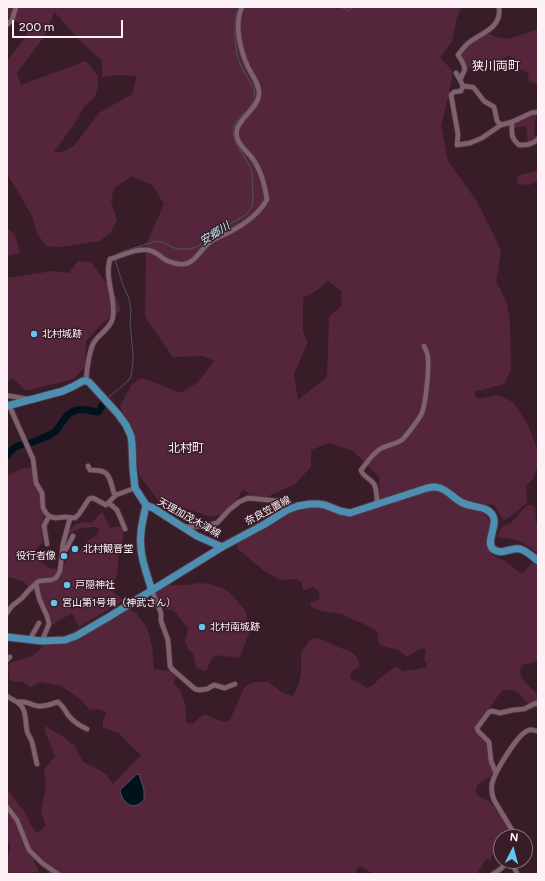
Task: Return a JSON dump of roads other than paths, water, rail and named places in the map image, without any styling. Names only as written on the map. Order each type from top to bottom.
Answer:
[{"type":"main road","points":[[8,405],[63,390],[86,380]]},
{"type":"main road","name":"天理加茂木津線","points":[[86,380],[126,424],[131,436],[135,488],[146,505],[207,541],[222,547]]},
{"type":"main road","name":"奈良笠置線","points":[[7,636],[42,641],[64,640],[76,636],[108,618],[222,547],[265,524],[287,510],[298,506],[310,504],[325,505],[340,511],[350,512],[434,486],[442,489],[464,504],[480,507],[488,511],[493,516],[494,526],[490,543],[491,547],[495,550],[498,552],[503,552],[518,549],[522,550],[538,562]]},
{"type":"main road","name":"天理加茂木津線","points":[[146,505],[142,524],[141,548],[143,563],[152,591]]},
{"type":"street","points":[[7,25],[12,20],[16,7]]},
{"type":"street","points":[[86,380],[93,343],[108,328],[113,319],[114,309],[108,273],[110,259],[142,250],[150,250],[169,261],[183,265],[187,264],[191,262],[210,242],[243,224],[265,204],[267,199],[257,164],[244,150],[236,135],[237,128],[257,102],[259,94],[258,87],[241,51],[238,18],[242,7]]},
{"type":"street","points":[[460,80],[465,69],[458,55],[470,41],[491,29],[498,20],[500,7]]},
{"type":"street","points":[[456,72],[463,86]]},
{"type":"street","points":[[463,86],[474,88],[484,101],[494,107],[497,121],[501,125]]},
{"type":"street","points":[[463,86],[461,91],[454,92],[451,95],[458,131],[457,145],[476,141],[501,125],[512,122],[531,113],[538,112]]},
{"type":"street","points":[[512,122],[512,133],[514,140],[519,145],[533,144],[538,140]]},
{"type":"street","points":[[378,504],[375,486],[363,475],[361,470],[376,451],[402,440],[422,412],[428,367],[428,357],[424,346]]},
{"type":"street","points":[[7,396],[32,399]]},
{"type":"street","points":[[8,405],[33,459],[36,483],[42,493],[43,508],[49,516],[55,518],[75,518],[90,498],[93,498],[106,505],[115,496],[135,488]]},
{"type":"street","points":[[88,466],[90,470],[106,473],[115,496]]},
{"type":"street","points":[[183,527],[203,526],[217,523],[239,502],[248,498],[278,501],[287,510]]},
{"type":"street","points":[[109,503],[117,510],[125,529]]},
{"type":"street","points":[[47,544],[44,526],[49,516]]},
{"type":"street","points":[[7,611],[36,583],[39,581],[56,578],[60,571],[63,544],[70,518]]},
{"type":"street","points":[[62,554],[73,536]]},
{"type":"street","points":[[36,583],[39,598],[50,624],[42,641]]},
{"type":"street","points":[[152,591],[161,613],[161,621],[168,640],[170,666],[172,669],[195,689],[199,690],[207,689],[214,685],[225,688],[235,684]]},
{"type":"street","points":[[30,639],[38,623]]},
{"type":"street","points":[[7,696],[22,706],[26,718],[27,732],[32,742],[37,764]]},
{"type":"street","points":[[18,702],[27,702],[37,706],[58,702],[64,707],[75,722],[87,729]]},
{"type":"street","points":[[496,773],[491,761],[489,742],[477,728],[489,712],[492,711],[500,713],[524,709],[538,704]]},
{"type":"street","points":[[511,829],[498,808],[492,795],[492,783],[496,773],[522,734],[530,730],[538,731]]},
{"type":"street","points":[[7,807],[17,820],[29,850],[58,874]]},
{"type":"water","points":[[139,774],[144,790],[144,799],[140,804],[132,806],[126,803],[120,790]]},
{"type":"waterway","name":"安郷川","points":[[115,256],[121,252],[156,241],[165,243],[177,249],[190,249],[198,246],[223,228],[247,214],[252,207],[252,175],[250,166],[235,142],[233,132],[235,124],[255,99],[254,89],[237,56],[235,18],[239,7]]},
{"type":"waterway","name":"安郷川","points":[[340,7],[348,10],[355,7]]},
{"type":"waterway","name":"安郷川","points":[[109,397],[128,381],[131,376],[133,362],[130,323],[131,310],[129,299],[115,259]]},
{"type":"waterway","name":"安郷川","points":[[7,456],[16,447],[46,437],[56,431],[65,418],[72,412],[82,409],[98,412],[104,403]]},
{"type":"place","name":"北村城跡","points":[[34,334]]},
{"type":"place","name":"北村観音堂","points":[[75,549]]},
{"type":"place","name":"役行者像","points":[[64,556]]},
{"type":"place","name":"戸隠神社","points":[[67,585]]},
{"type":"place","name":"宮山第1号墳（神武さん）","points":[[54,603]]},
{"type":"place","name":"北村南城跡","points":[[202,627]]},
{"type":"district","name":"狭川両町","points":[[496,66]]},
{"type":"district","name":"北村町","points":[[186,448]]}]
